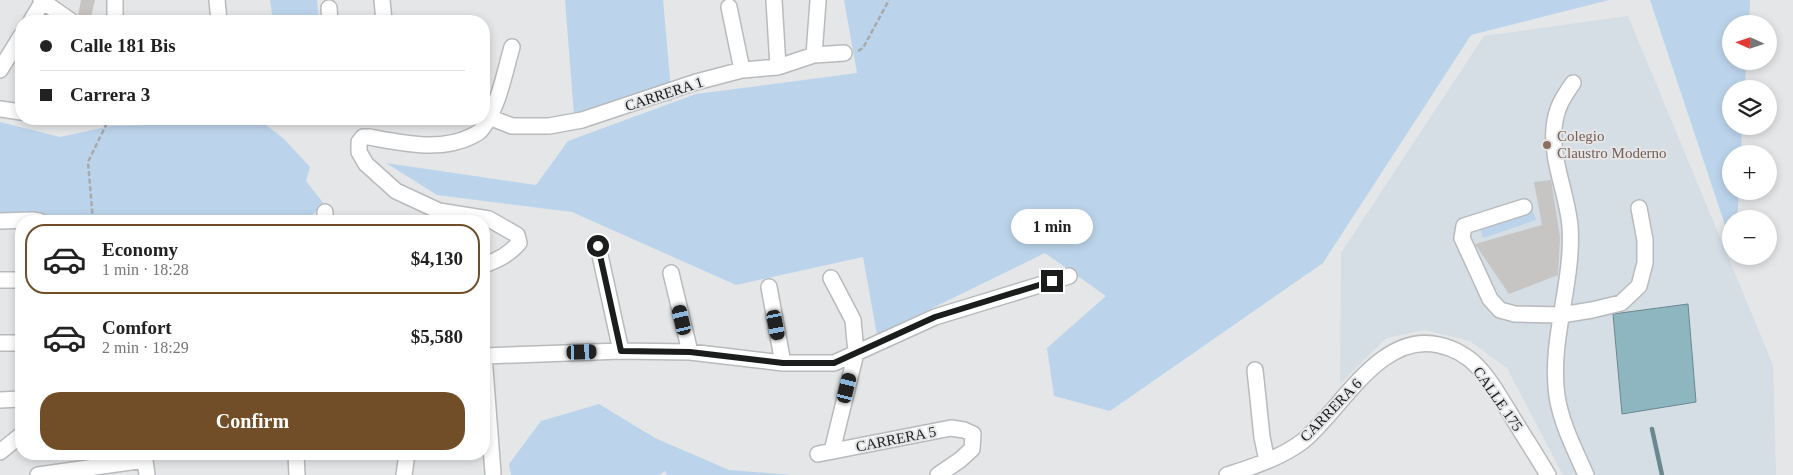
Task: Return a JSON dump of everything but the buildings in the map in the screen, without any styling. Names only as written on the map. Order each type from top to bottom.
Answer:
[{"type":"street","points":[[115,0],[115,15]]},
{"type":"street","points":[[217,0],[218,15]]},
{"type":"street","points":[[382,0],[383,15]]},
{"type":"street","points":[[774,0],[778,67]]},
{"type":"street","points":[[34,15],[42,1],[62,15]]},
{"type":"street","points":[[814,55],[818,1]]},
{"type":"street","points":[[729,7],[742,70]]},
{"type":"street","points":[[0,70],[15,46]]},
{"type":"street","points":[[490,110],[496,101],[512,47]]},
{"type":"street","name":"CARRERA 1","points":[[490,118],[512,126],[558,125],[582,120],[696,82],[742,70],[778,67],[814,55],[844,53]]},
{"type":"street","points":[[1573,83],[1557,108],[1554,130],[1556,159],[1570,226],[1568,268],[1555,358],[1557,396],[1564,423],[1586,475]]},
{"type":"street","points":[[0,109],[15,111]]},
{"type":"street","points":[[464,215],[439,211],[396,191],[366,164],[359,152],[359,142],[363,137],[369,137],[410,144],[454,142],[480,132],[483,125]]},
{"type":"street","points":[[1524,207],[1464,226],[1462,238],[1490,299],[1500,310],[1515,314],[1562,315],[1621,303],[1639,286],[1645,264],[1645,240],[1639,208]]},
{"type":"street","points":[[490,220],[517,234],[519,244],[502,258],[490,263]]},
{"type":"street","points":[[0,221],[15,221]]},
{"type":"street","points":[[598,246],[621,351]]},
{"type":"street","points":[[671,273],[690,352]]},
{"type":"street","points":[[490,356],[621,351],[690,352],[783,363],[834,363],[935,317],[1069,276]]},
{"type":"street","points":[[831,278],[853,320],[856,353]]},
{"type":"street","points":[[0,280],[15,280]]},
{"type":"street","points":[[769,287],[783,363]]},
{"type":"street","points":[[0,343],[15,343]]},
{"type":"street","name":"CARRERA 6","points":[[1227,475],[1267,460],[1301,442],[1321,425],[1378,362],[1394,351],[1413,345],[1432,343]]},
{"type":"street","name":"CALLE 175","points":[[1432,343],[1449,347],[1478,366],[1548,475]]},
{"type":"street","name":"CARRERA 5","points":[[856,353],[825,452],[951,428],[973,434],[972,449],[938,475]]},
{"type":"street","points":[[1255,370],[1262,437],[1267,460]]},
{"type":"street","points":[[0,400],[15,399]]},
{"type":"street","points":[[490,434],[493,473]]},
{"type":"street","points":[[0,452],[15,441]]},
{"type":"street","points":[[296,460],[297,475]]},
{"type":"street","points":[[404,475],[406,460]]},
{"type":"street","points":[[38,475],[145,463]]},
{"type":"path","points":[[844,53],[855,52],[863,48],[889,0]]},
{"type":"path","points":[[93,215],[88,162],[106,125]]},
{"type":"shaded area","points":[[270,0],[317,0],[318,15],[272,15]]},
{"type":"shaded area","points":[[565,0],[663,0],[672,101],[574,115]]},
{"type":"shaded area","points":[[844,0],[1609,0],[1471,35],[1323,263],[1110,411],[1054,396],[1047,348],[1106,296],[1045,253],[877,335],[863,257],[736,285],[572,212],[437,195],[386,163],[536,185],[568,141],[696,94],[857,73]]},
{"type":"shaded area","points":[[1650,0],[1750,0],[1749,15],[1722,15],[1722,70],[1746,70],[1745,80],[1722,80],[1722,135],[1742,135],[1741,145],[1722,145],[1722,200],[1738,200],[1738,210],[1722,210],[1722,216]]},
{"type":"shaded area","name":"Colegio Claustro Moderno","points":[[1628,16],[1722,242],[1722,265],[1731,265],[1773,365],[1776,475],[1563,475],[1507,368],[1470,341],[1425,330],[1386,338],[1340,384],[1341,253],[1484,36]]},
{"type":"shaded area","points":[[0,122],[60,137],[111,126],[266,125],[283,138],[310,167],[306,181],[324,204],[312,215],[30,215],[0,213]]},
{"type":"shaded area","points":[[1528,198],[1536,220],[1483,238],[1476,215]]},
{"type":"shaded area","points":[[1688,304],[1696,402],[1622,414],[1613,314]]},
{"type":"shaded area","points":[[599,404],[655,438],[729,470],[793,475],[667,475],[665,471],[659,475],[511,475],[509,464],[541,421]]},
{"type":"waterway","points":[[1652,429],[1662,475]]},
{"type":"place","name":"Colegio Claustro Moderno","points":[[1547,145]]},
{"type":"route","points":[[598,246],[621,351],[690,352],[783,363],[834,363],[935,317],[1052,281]]}]
